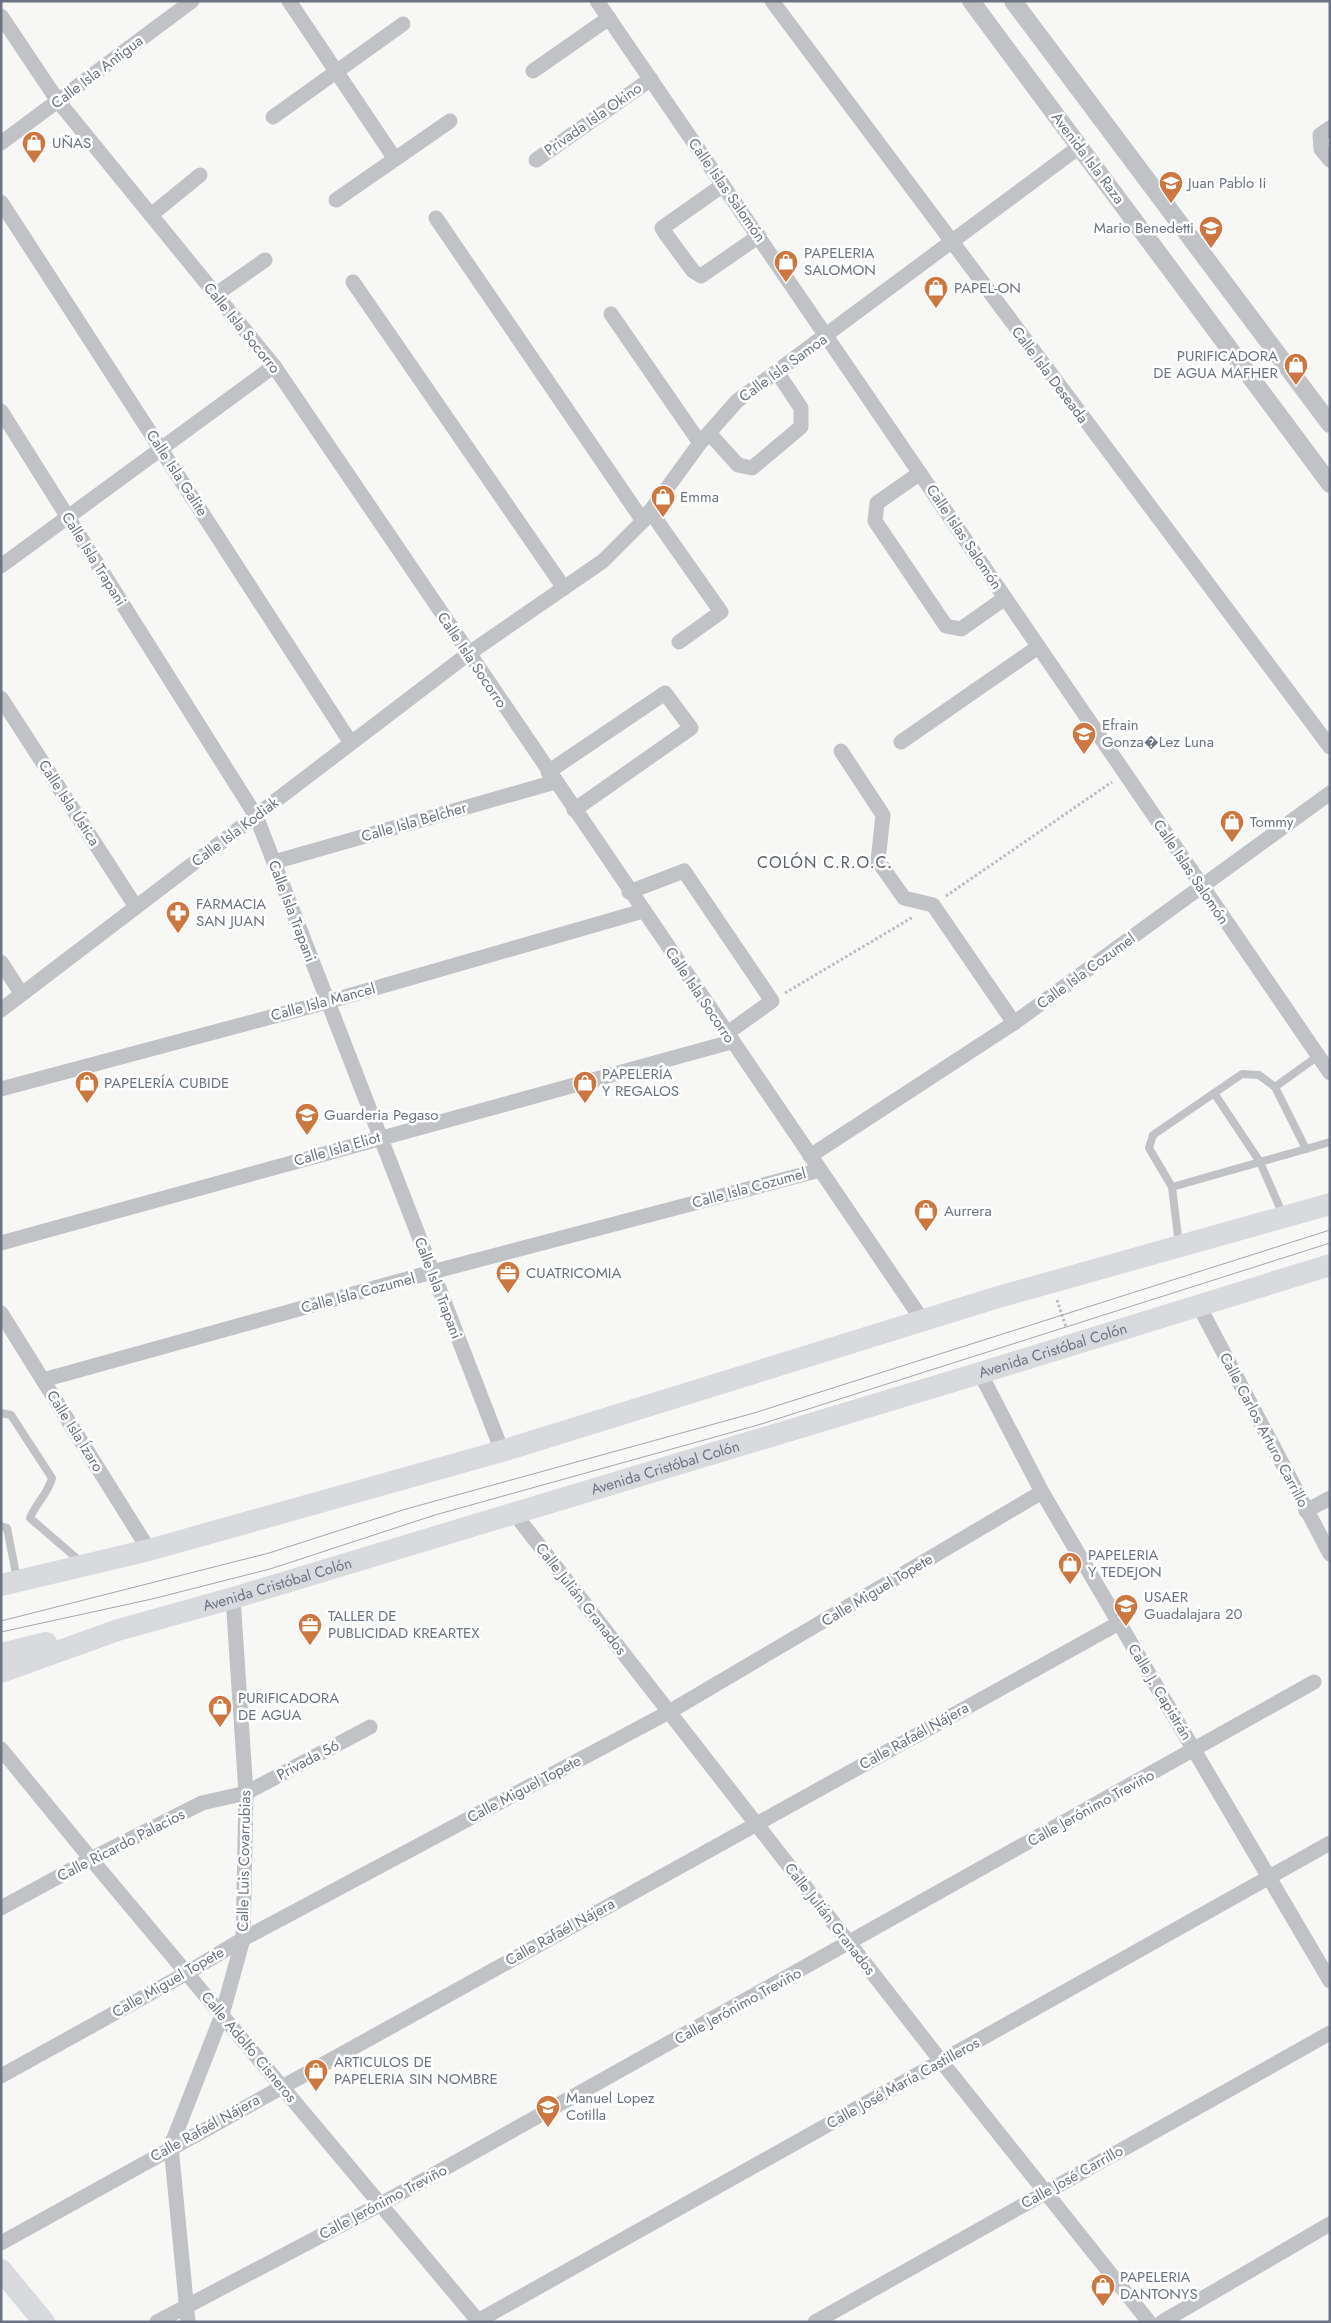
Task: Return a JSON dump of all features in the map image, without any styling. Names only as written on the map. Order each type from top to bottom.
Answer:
[{"type":"main road","points":[[10,1583],[149,1550],[502,1451],[923,1320],[1330,1204]]},
{"type":"main road","name":"Avenida Cristóbal Colón","points":[[1,1672],[118,1630],[233,1598],[980,1374],[1330,1265]]},
{"type":"main road","points":[[1,1654],[26,1647],[118,1630]]},
{"type":"main road","points":[[1,2270],[44,2322]]},
{"type":"street","name":"Calle Isla Antigua","points":[[1,143],[192,1]]},
{"type":"street","points":[[289,1],[395,159]]},
{"type":"street","name":"Calle Islas Salomón","points":[[598,1],[1330,1073]]},
{"type":"street","name":"Calle Isla Deseada","points":[[772,1],[951,243],[1330,747]]},
{"type":"street","name":"Avenida Isla Raza","points":[[971,1],[1330,484]]},
{"type":"street","points":[[1013,1],[1330,424]]},
{"type":"street","name":"Calle Isla Socorro","points":[[1,16],[58,101],[274,366],[629,892],[923,1320]]},
{"type":"street","points":[[533,71],[609,18]]},
{"type":"street","points":[[273,117],[403,24]]},
{"type":"street","name":"Privada Isla Okino","points":[[536,160],[651,79]]},
{"type":"street","points":[[336,200],[450,120]]},
{"type":"street","points":[[1325,132],[1321,149],[1330,160]]},
{"type":"street","name":"Calle Isla Samoa","points":[[468,654],[603,561],[647,516],[705,438],[737,400],[827,336],[1079,146]]},
{"type":"street","points":[[151,215],[200,175]]},
{"type":"street","points":[[723,185],[662,228],[693,271],[701,276],[759,236]]},
{"type":"street","name":"Calle Isla Galite","points":[[1,202],[351,744]]},
{"type":"street","points":[[436,218],[647,516],[721,612],[680,642]]},
{"type":"street","points":[[215,295],[266,260]]},
{"type":"street","points":[[353,282],[564,588]]},
{"type":"street","points":[[611,314],[705,438],[738,465],[752,468],[801,427],[801,408],[777,372]]},
{"type":"street","points":[[1,566],[274,366]]},
{"type":"street","name":"Calle Isla Trapani","points":[[1,411],[256,816],[502,1451]]},
{"type":"street","points":[[920,473],[878,503],[875,521],[946,626],[961,629],[1004,598]]},
{"type":"street","points":[[901,742],[1038,647]]},
{"type":"street","name":"Calle Isla Kodiak","points":[[1,1010],[468,654]]},
{"type":"street","name":"Calle Isla Belcher","points":[[274,862],[551,777],[665,692],[691,728],[574,810]]},
{"type":"street","name":"Calle Isla Ústica","points":[[1,698],[136,907]]},
{"type":"street","points":[[841,751],[883,815],[878,861],[904,898],[934,905],[1014,1023]]},
{"type":"street","name":"Calle Isla Cozumel","points":[[810,1156],[1014,1023],[1330,793]]},
{"type":"street","points":[[629,892],[684,871],[772,1001],[729,1038]]},
{"type":"street","name":"Calle Isla Mancel","points":[[1,1089],[328,1002],[643,912]]},
{"type":"street","points":[[1,962],[21,993]]},
{"type":"street","name":"Calle Isla Eliot","points":[[1,1243],[380,1138],[729,1038]]},
{"type":"street","name":"Calle Isla Cozumel","points":[[43,1380],[432,1272],[820,1170]]},
{"type":"street","name":"Calle Carlos Arturo Carrillo","points":[[1199,1306],[1330,1554]]},
{"type":"street","name":"Calle Isla Ízaro","points":[[1,1313],[149,1550]]},
{"type":"street","name":"Calle J. Capistrán","points":[[980,1374],[1042,1492],[1330,1981]]},
{"type":"street","name":"Calle Miguel Topete","points":[[1,2076],[187,1973],[243,1939],[669,1712],[1042,1492]]},
{"type":"street","points":[[1306,1511],[1330,1498]]},
{"type":"street","name":"Calle Julián Granados","points":[[514,1513],[849,1944],[1149,2322]]},
{"type":"street","name":"Calle Luis Covarrubias","points":[[188,2322],[171,2146],[222,2015],[243,1939],[246,1793],[233,1598]]},
{"type":"street","name":"Calle Rafaél Nájera","points":[[1,2242],[171,2146],[1119,1623]]},
{"type":"street","name":"Calle Jerónimo Treviño","points":[[157,2322],[381,2204],[849,1944],[1314,1682]]},
{"type":"street","name":"Privada 56","points":[[246,1793],[370,1728]]},
{"type":"street","name":"Calle Adolfo Cisneros","points":[[1,1749],[90,1859],[478,2321]]},
{"type":"street","name":"Calle Ricardo Palacios","points":[[1,1908],[90,1859],[202,1803],[246,1793]]},
{"type":"street","name":"Calle José María Castilleros","points":[[478,2321],[1330,1843]]},
{"type":"street","name":"Calle José Carrillo","points":[[816,2322],[1330,2033]]},
{"type":"street","points":[[1162,2322],[1330,2224]]},
{"type":"lane","points":[[1275,1087],[1318,1056]]},
{"type":"lane","points":[[1179,1246],[1172,1187],[1150,1148],[1153,1135],[1242,1074],[1259,1075],[1275,1087],[1306,1149]]},
{"type":"lane","points":[[1214,1093],[1260,1162],[1284,1216]]},
{"type":"lane","points":[[1172,1187],[1330,1142]]},
{"type":"lane","points":[[1,1413],[11,1414],[52,1478],[49,1490],[34,1508],[30,1518],[85,1565]]},
{"type":"lane","points":[[1,1526],[7,1528],[10,1583]]},
{"type":"path","points":[[772,1001],[934,905],[1124,773]]},
{"type":"path","points":[[1057,1298],[1068,1333]]},
{"type":"tram line","points":[[1,1621],[269,1553],[406,1509],[754,1413],[1330,1230]]},
{"type":"tram line","points":[[1,1632],[152,1599],[270,1569],[435,1515],[758,1425],[1330,1243]]},
{"type":"place","name":"UÑAS","points":[[34,164]]},
{"type":"place","name":"Juan Pablo Ii","points":[[1171,204]]},
{"type":"place","name":"Mario Benedetti","points":[[1211,249]]},
{"type":"place","name":"PAPELERIA SALOMON","points":[[786,283]]},
{"type":"place","name":"PAPEL-ON","points":[[936,309]]},
{"type":"place","name":"PURIFICADORA DE AGUA MAFHER","points":[[1296,386]]},
{"type":"place","name":"Emma","points":[[663,518]]},
{"type":"place","name":"Efrain Gonza�Lez Luna","points":[[1084,755]]},
{"type":"place","name":"Tommy","points":[[1232,843]]},
{"type":"place","name":"FARMACIA SAN JUAN","points":[[178,934]]},
{"type":"place","name":"PAPELERÍA CUBIDE","points":[[87,1104]]},
{"type":"place","name":"PAPELERÍA Y REGALOS","points":[[585,1104]]},
{"type":"place","name":"Guarderia Pegaso","points":[[307,1136]]},
{"type":"place","name":"Aurrera","points":[[926,1232]]},
{"type":"place","name":"CUATRICOMIA","points":[[508,1294]]},
{"type":"place","name":"PAPELERIA Y TEDEJON","points":[[1070,1585]]},
{"type":"place","name":"USAER Guadalajara 20","points":[[1126,1627]]},
{"type":"place","name":"TALLER DE PUBLICIDAD KREARTEX","points":[[310,1646]]},
{"type":"place","name":"PURIFICADORA DE AGUA","points":[[220,1728]]},
{"type":"place","name":"ARTICULOS DE PAPELERIA SIN NOMBRE","points":[[316,2092]]},
{"type":"place","name":"Manuel Lopez Cotilla","points":[[548,2128]]},
{"type":"place","name":"PAPELERIA DANTONYS","points":[[1103,2307]]},
{"type":"district","name":"COLÓN C.R.O.C.","points":[[825,862]]}]
